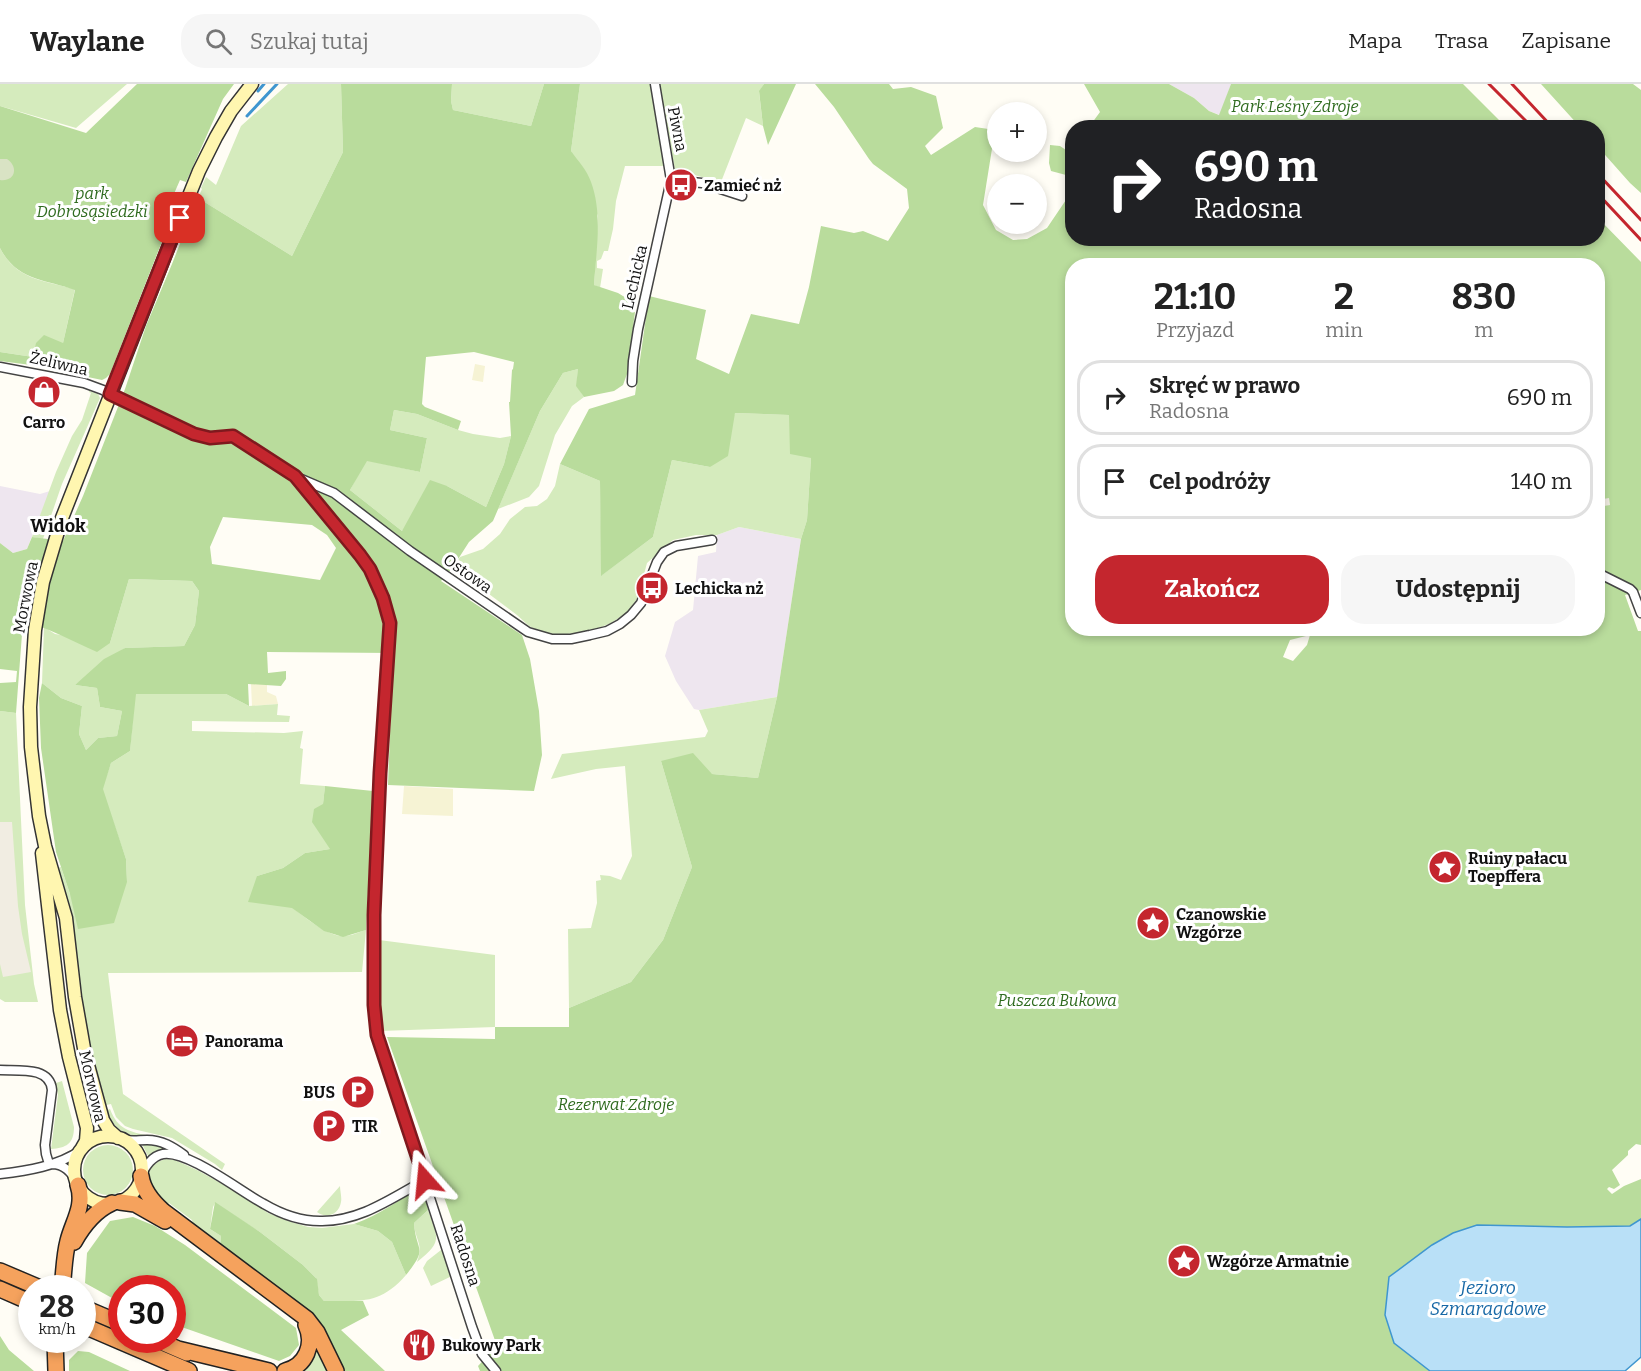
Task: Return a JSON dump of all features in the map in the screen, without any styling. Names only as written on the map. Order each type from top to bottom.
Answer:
[{"type":"highway","points":[[141,1176],[144,1188],[151,1199],[164,1211],[296,1310],[313,1327],[336,1371]]},
{"type":"highway","points":[[64,1275],[68,1242],[80,1207],[78,1184]]},
{"type":"highway","points":[[65,1268],[71,1248],[80,1232],[96,1213],[116,1202],[141,1207],[195,1236]]},
{"type":"highway","points":[[0,1271],[18,1279]]},
{"type":"highway","points":[[0,1289],[18,1297]]},
{"type":"highway","points":[[285,1371],[293,1369],[300,1363],[310,1345],[308,1330],[296,1310]]},
{"type":"highway","points":[[96,1331],[189,1371]]},
{"type":"highway","points":[[106,1335],[170,1371]]},
{"type":"highway","points":[[186,1351],[268,1371]]},
{"type":"highway","points":[[186,1352],[230,1371]]},
{"type":"highway","points":[[54,1353],[56,1371]]},
{"type":"main road","points":[[110,394],[199,171],[223,124],[252,84]]},
{"type":"main road","name":"Morwowa","points":[[82,1149],[86,1141],[87,1128],[60,1010],[31,747],[30,707],[32,655],[49,558],[59,525],[110,394]]},
{"type":"main road","name":"Morwowa","points":[[39,816],[45,846],[66,918],[75,998],[85,1054],[103,1119],[110,1130],[120,1138]]},
{"type":"main road","points":[[101,1137],[120,1138],[133,1147],[138,1154],[142,1167],[141,1176],[134,1191],[128,1197],[116,1202],[94,1201],[78,1184],[75,1164],[82,1149],[89,1142],[101,1137]]},
{"type":"street","name":"Piwna","points":[[655,84],[671,180]]},
{"type":"street","points":[[671,180],[702,183],[742,196]]},
{"type":"street","name":"Lechicka","points":[[632,382],[641,310],[671,180]]},
{"type":"street","name":"Żeliwna","points":[[0,367],[84,383],[110,394]]},
{"type":"street","name":"Radosna","points":[[110,394],[194,434],[210,438],[233,436],[295,476],[360,555],[377,583],[390,623],[374,915],[374,1005],[377,1035],[477,1341],[482,1354],[495,1371]]},
{"type":"street","name":"Ostowa","points":[[295,476],[334,493],[410,551],[528,632],[558,640],[608,631],[620,624],[635,611],[644,596],[657,562],[664,552],[676,546],[712,540]]},
{"type":"street","points":[[1605,576],[1633,592],[1641,613]]},
{"type":"street","points":[[0,1070],[40,1073],[51,1082],[45,1145],[49,1164]]},
{"type":"street","name":"Morwowa","points":[[120,1138],[162,1142],[170,1145],[273,1209],[290,1216],[318,1221],[331,1221],[359,1215],[425,1180]]},
{"type":"street","points":[[0,1174],[49,1164],[72,1156],[82,1149]]},
{"type":"street","name":"Morwowa","points":[[141,1176],[152,1160],[163,1154],[179,1156],[202,1167]]},
{"type":"street","points":[[49,1164],[64,1167],[78,1184]]},
{"type":"shaded area","points":[[1169,84],[1231,84],[1220,115],[1209,111],[1194,98]]},
{"type":"shaded area","points":[[475,364],[485,366],[483,382],[472,380]]},
{"type":"shaded area","points":[[0,486],[40,494],[50,491],[27,549],[13,553],[0,543]]},
{"type":"shaded area","points":[[1609,498],[1610,505],[1605,506],[1605,499]]},
{"type":"shaded area","points":[[739,527],[801,539],[777,697],[694,709],[676,681],[665,656],[675,622],[693,610],[698,556],[716,552],[717,535]]},
{"type":"shaded area","points":[[251,684],[267,684],[267,692],[276,696],[278,704],[252,706]]},
{"type":"shaded area","points":[[404,786],[453,789],[453,816],[402,814]]},
{"type":"shaded area","points":[[0,822],[12,822],[18,906],[31,972],[3,977],[0,964]]},
{"type":"green space","points":[[0,84],[127,84],[76,128],[0,106]]},
{"type":"green space","name":"park Dobrosąsiedzki","points":[[137,84],[234,84],[223,99],[186,182],[180,180],[170,203],[176,206],[110,374],[102,380],[0,361],[0,352],[33,357],[36,343],[44,335],[63,343],[75,290],[23,273],[7,259],[0,248],[0,106],[86,133]]},
{"type":"green space","points":[[288,84],[341,84],[343,152],[292,256],[198,198],[206,177],[216,185],[241,126]]},
{"type":"green space","points":[[341,84],[452,84],[453,110],[531,126],[544,84],[580,84],[571,151],[587,173],[595,194],[598,233],[594,285],[618,293],[636,304],[627,374],[623,385],[614,391],[584,397],[576,386],[578,369],[563,373],[540,411],[493,521],[469,542],[441,581],[522,635],[530,659],[539,711],[542,755],[534,791],[388,785],[393,653],[267,652],[268,673],[286,671],[286,679],[281,686],[248,684],[249,706],[226,694],[136,694],[130,751],[111,763],[103,789],[126,859],[127,882],[114,923],[78,929],[70,894],[56,852],[41,748],[39,698],[42,683],[61,698],[82,706],[79,734],[86,750],[98,738],[117,736],[122,711],[100,707],[97,688],[75,685],[104,659],[125,648],[184,646],[195,625],[199,591],[192,581],[129,579],[110,643],[97,652],[23,621],[16,713],[0,711],[0,683],[16,682],[17,671],[0,669],[0,543],[13,553],[27,549],[32,537],[63,541],[83,496],[125,389],[146,326],[198,198],[292,256],[343,152]],"holes":[[[474,352],[514,362],[509,402],[511,436],[504,464],[486,507],[447,486],[430,480],[402,531],[350,490],[367,461],[420,472],[427,438],[390,430],[394,410],[417,414],[458,430],[461,421],[422,404],[426,357]],[[223,517],[312,525],[327,535],[336,548],[320,580],[212,564],[210,547]]]},
{"type":"green space","points":[[452,84],[544,84],[531,126],[453,110]]},
{"type":"green space","points":[[580,84],[651,84],[666,166],[625,166],[616,201],[608,251],[604,251],[601,259],[597,261],[597,268],[603,269],[600,288],[594,285],[598,216],[571,151]]},
{"type":"green space","points":[[659,84],[764,84],[759,92],[763,126],[746,118],[721,182],[675,170]]},
{"type":"green space","points":[[764,84],[796,84],[768,145],[763,126],[759,91]]},
{"type":"green space","name":"Puszcza Bukowa","points":[[815,84],[889,84],[893,89],[911,87],[936,96],[943,128],[925,146],[931,155],[975,127],[987,129],[987,162],[990,162],[983,205],[987,213],[987,234],[1003,234],[1013,240],[1027,239],[1036,234],[1047,234],[1047,228],[1065,201],[1065,246],[1605,246],[1605,225],[1641,262],[1641,590],[1625,595],[1638,631],[1641,631],[1641,1145],[1636,1144],[1612,1170],[1620,1185],[1614,1189],[1609,1187],[1607,1189],[1612,1194],[1641,1179],[1641,1219],[1630,1226],[1453,1233],[1432,1245],[1389,1277],[1394,1343],[1430,1371],[480,1371],[478,1366],[497,1346],[387,1037],[495,1039],[495,1027],[569,1027],[569,1008],[631,982],[663,940],[692,867],[661,761],[693,753],[712,774],[758,778],[777,697],[801,539],[807,520],[811,458],[790,454],[789,415],[735,413],[728,456],[710,467],[672,460],[653,537],[601,576],[600,481],[560,464],[589,409],[635,395],[649,296],[706,310],[696,359],[729,374],[751,314],[799,324],[821,226],[854,233],[863,231],[888,241],[909,208],[907,189],[873,164],[834,107]]},
{"type":"green space","name":"Park Leśny Zdroje","points":[[1084,84],[1169,84],[1194,98],[1209,111],[1219,115],[1231,84],[1463,84],[1499,120],[1094,120],[1100,112]]},
{"type":"green space","points":[[1541,84],[1633,84],[1641,90],[1641,193],[1605,155],[1605,120],[1574,120]]},
{"type":"green space","points":[[1050,145],[1060,146],[1065,149],[1065,175],[1051,171]]},
{"type":"green space","points":[[0,159],[7,159],[13,166],[14,173],[9,179],[0,180]]},
{"type":"green space","points":[[0,248],[14,267],[32,278],[75,289],[63,343],[33,357],[0,352]]},
{"type":"green space","points":[[578,369],[577,386],[584,397],[572,406],[555,435],[539,486],[529,497],[498,509],[540,411],[563,373]]},
{"type":"green space","points":[[89,391],[98,394],[100,398],[62,484],[43,539],[32,537],[56,472],[82,420],[91,393]]},
{"type":"green space","points":[[394,410],[417,414],[473,434],[500,438],[511,436],[504,464],[486,507],[447,486],[402,531],[350,490],[366,460],[420,472],[427,438],[390,430]]},
{"type":"green space","points":[[735,413],[789,415],[811,458],[807,520],[801,539],[739,527],[717,535],[696,535],[673,540],[647,563],[638,597],[628,612],[611,623],[589,632],[567,634],[548,634],[529,626],[453,567],[460,557],[483,549],[500,534],[510,519],[525,507],[537,506],[547,499],[555,486],[560,464],[600,481],[602,575],[653,537],[672,460],[710,467]]},
{"type":"green space","points":[[129,579],[192,581],[199,591],[195,625],[184,646],[125,648],[75,685],[97,688],[100,707],[122,711],[117,736],[98,738],[86,750],[79,734],[82,706],[61,698],[42,683],[44,627],[55,634],[110,643]]},
{"type":"green space","points":[[135,694],[226,694],[249,706],[278,704],[277,715],[290,716],[289,722],[192,721],[192,731],[284,733],[303,731],[300,748],[303,749],[300,784],[325,786],[323,804],[330,849],[305,853],[283,868],[257,876],[311,922],[324,930],[344,936],[366,930],[362,972],[108,973],[123,1094],[225,1164],[222,1170],[172,1138],[125,1126],[116,1117],[111,1104],[106,1105],[85,1017],[72,920],[57,868],[61,867],[70,894],[127,882],[126,859],[102,789],[111,763],[130,751]]},
{"type":"green space","points":[[777,697],[758,778],[712,774],[661,761],[692,867],[663,940],[631,982],[569,1008],[568,929],[591,928],[597,903],[596,881],[601,880],[600,875],[621,880],[632,856],[625,766],[596,769],[551,779],[562,754],[705,737],[708,731],[699,710]]},
{"type":"green space","points":[[0,711],[16,713],[25,905],[38,1002],[5,1002],[0,999]]},
{"type":"green space","points":[[325,786],[373,791],[366,930],[343,937],[324,931],[292,908],[248,902],[257,876],[283,868],[305,853],[330,849],[312,822],[314,809],[323,804]]},
{"type":"green space","points":[[379,940],[495,955],[495,1027],[380,1031],[376,986]]},
{"type":"green space","points":[[62,1081],[74,1133],[68,1144],[61,1148],[51,1149],[58,1095],[56,1083]]},
{"type":"green space","points":[[110,1109],[113,1116],[125,1128],[149,1136],[128,1134],[122,1131],[113,1123],[107,1110]]},
{"type":"green space","points":[[142,1144],[158,1144],[170,1150],[157,1151],[148,1156]]},
{"type":"green space","points":[[108,1145],[126,1152],[133,1170],[126,1188],[108,1195],[90,1188],[83,1170],[90,1152]]},
{"type":"green space","points":[[166,1159],[175,1160],[197,1170],[242,1195],[268,1213],[288,1221],[308,1227],[322,1228],[354,1224],[378,1231],[392,1242],[406,1275],[387,1292],[369,1299],[324,1301],[319,1295],[316,1278],[303,1265],[260,1232],[215,1203],[210,1229],[221,1236],[220,1248],[194,1229],[192,1220],[169,1203],[166,1208],[152,1190],[148,1175],[152,1167]]},
{"type":"green space","points":[[423,1184],[428,1210],[414,1223],[419,1254],[406,1275],[392,1242],[378,1231],[354,1224],[381,1211]]},
{"type":"green space","points":[[340,1186],[341,1200],[338,1210],[328,1215],[317,1212]]},
{"type":"green space","points":[[215,1202],[260,1232],[303,1265],[317,1279],[319,1295],[324,1301],[363,1301],[369,1315],[341,1330],[385,1371],[345,1371],[315,1319],[220,1248],[221,1236],[210,1229]]},
{"type":"green space","points":[[428,1210],[436,1234],[435,1244],[417,1262],[419,1246],[414,1223]]},
{"type":"green space","points":[[133,1217],[155,1226],[185,1245],[296,1328],[299,1345],[290,1356],[279,1361],[186,1329],[186,1275],[108,1275],[108,1296],[96,1289],[96,1275],[86,1275],[87,1253],[110,1221]]},
{"type":"green space","points":[[441,1250],[444,1252],[452,1276],[431,1286],[423,1268],[427,1261]]},
{"type":"green space","points":[[0,1336],[9,1350],[34,1371],[0,1371]]},
{"type":"green space","points":[[317,1347],[332,1371],[297,1371]]},
{"type":"green space","points":[[76,1353],[91,1353],[130,1371],[69,1371],[69,1360]]},
{"type":"water","name":"Jezioro Szmaragdowe","points":[[1641,1219],[1641,1357],[1625,1371],[1430,1371],[1394,1343],[1385,1315],[1389,1277],[1432,1245],[1453,1233],[1477,1225],[1630,1226]]},
{"type":"waterway","points":[[258,91],[264,84]]},
{"type":"waterway","points":[[247,116],[277,84]]},
{"type":"railway","points":[[1489,84],[1525,120]]},
{"type":"railway","points":[[1512,84],[1546,120]]},
{"type":"railway","points":[[1605,181],[1641,220]]},
{"type":"railway","points":[[1605,201],[1641,240]]},
{"type":"place","name":"Zamieć nż","points":[[681,185]]},
{"type":"place","name":"Carro","points":[[44,392]]},
{"type":"place","name":"Lechicka nż","points":[[652,588]]},
{"type":"place","name":"Ruiny pałacu Toepffera","points":[[1445,867]]},
{"type":"place","name":"Czanowskie Wzgórze","points":[[1153,923]]},
{"type":"place","name":"Panorama","points":[[182,1041]]},
{"type":"place","name":"BUS","points":[[358,1092]]},
{"type":"place","name":"TIR","points":[[329,1126]]},
{"type":"place","name":"Wzgórze Armatnie","points":[[1184,1261]]},
{"type":"place","name":"Bukowy Park","points":[[419,1345]]},
{"type":"district","name":"Widok","points":[[58,526]]},
{"type":"route","points":[[180,218],[110,394],[194,434],[210,438],[233,436],[295,476],[360,555],[377,583],[390,623],[374,915],[372,965],[374,1005],[377,1035],[425,1180]]},
{"type":"park label","name":"Rezerwat Zdroje","points":[[616,1104]]}]
